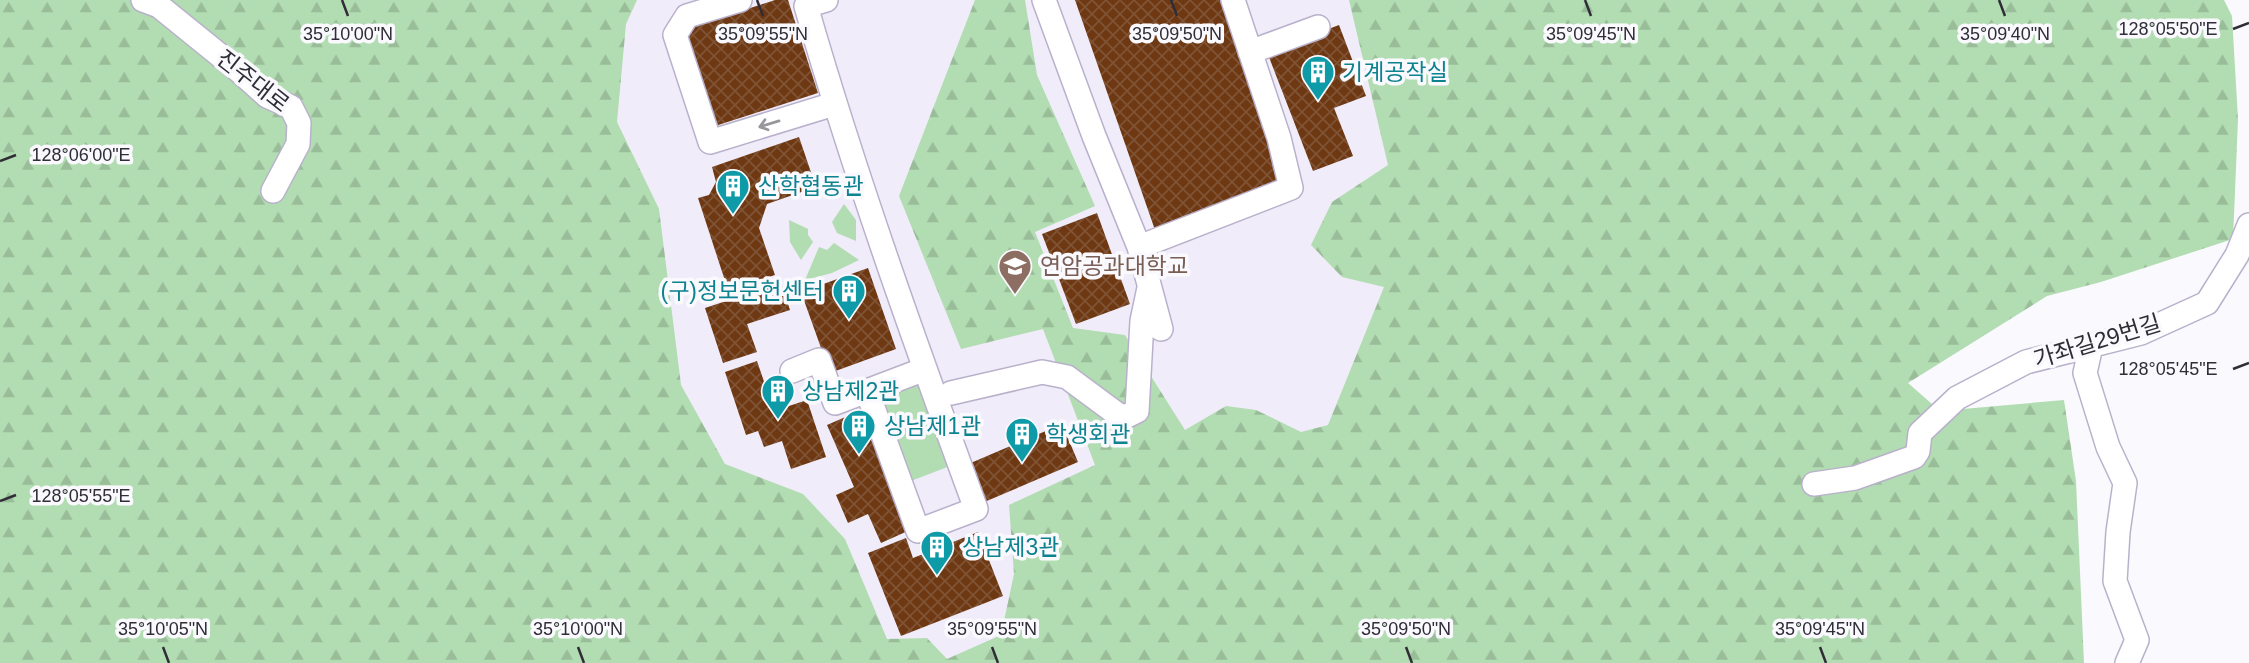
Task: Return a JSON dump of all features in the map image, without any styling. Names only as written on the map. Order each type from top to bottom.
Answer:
[{"type":"street","name":"진주대로","points":[[143,0],[159,6],[267,96],[291,107],[299,123],[298,145],[273,191]]},
{"type":"street","points":[[740,0],[687,16],[675,35],[710,142],[834,104]]},
{"type":"street","points":[[1044,0],[1094,136],[1139,247],[1161,328]]},
{"type":"street","points":[[1139,247],[1291,188],[1279,138],[1233,0]]},
{"type":"street","points":[[812,2],[834,104],[976,509],[918,530],[867,391]]},
{"type":"street","points":[[1250,52],[1318,27]]},
{"type":"street","name":"가좌길29번길","points":[[1814,484],[1855,478],[1914,457],[1918,451],[1920,433],[1957,398],[2026,362],[2141,333],[2207,303],[2237,255],[2249,225]]},
{"type":"street","points":[[951,393],[1042,372],[1067,377],[1117,414],[1125,417],[1137,411],[1142,321],[1149,285]]},
{"type":"street","points":[[2091,346],[2085,373],[2108,447],[2125,483],[2115,580],[2137,640],[2127,663]]},
{"type":"street","points":[[792,371],[819,360],[835,403],[925,369]]},
{"type":"shaded area","name":"연암공과대학교","points":[[601,0],[1354,0],[1437,156],[1323,523],[1053,663],[884,663],[660,437],[601,77]]},
{"type":"green space","points":[[0,0],[637,0],[626,24],[617,122],[659,209],[681,385],[725,464],[803,494],[845,539],[887,639],[927,638],[947,659],[1001,635],[1014,574],[1009,505],[1095,465],[1043,329],[961,349],[899,196],[975,0],[1025,0],[1037,75],[1095,206],[1035,232],[1073,328],[1125,335],[1185,430],[1226,406],[1256,410],[1301,432],[1328,425],[1384,287],[1342,277],[1311,245],[1332,202],[1388,165],[1349,0],[2224,0],[2232,16],[2238,119],[2233,239],[2101,282],[2047,296],[1908,383],[1940,411],[2064,400],[2076,481],[2084,663],[0,663]]},
{"type":"green space","points":[[844,204],[856,220],[856,241],[837,233],[832,222]]},
{"type":"green space","points":[[789,220],[808,229],[808,235],[813,242],[801,260],[790,242]]},
{"type":"green space","points":[[834,243],[859,260],[832,273],[805,280],[819,247],[827,250]]},
{"type":"green space","points":[[917,382],[950,466],[911,481],[878,397]]},
{"type":"building","points":[[775,0],[788,0],[818,93],[712,127],[680,31]]},
{"type":"building","points":[[1075,0],[1222,0],[1286,185],[1155,230]]},
{"type":"building","name":"기계공작실","points":[[1339,25],[1366,96],[1334,108],[1353,156],[1313,171],[1267,52]]},
{"type":"building","name":"산학협동관","points":[[799,137],[816,187],[767,204],[759,228],[775,275],[728,290],[698,198],[709,195],[716,182],[712,167]]},
{"type":"building","points":[[1097,213],[1130,304],[1076,324],[1042,234]]},
{"type":"building","name":"(구)정보문헌센터","points":[[868,268],[896,349],[830,373],[801,292]]},
{"type":"building","points":[[781,283],[790,310],[747,324],[757,352],[723,363],[705,308]]},
{"type":"building","name":"상남제2관","points":[[757,361],[774,411],[807,400],[826,457],[791,469],[782,441],[764,447],[758,431],[746,435],[725,372]]},
{"type":"building","name":"상남제1관","points":[[859,411],[910,530],[881,543],[868,514],[848,523],[836,495],[854,487],[827,425]]},
{"type":"building","name":"학생회관","points":[[1062,424],[1078,462],[982,503],[966,465]]},
{"type":"building","name":"상남제3관","points":[[978,532],[1003,596],[901,636],[868,553],[906,538],[913,558]]},
{"type":"place","name":"기계공작실","points":[[1318,102]]},
{"type":"place","name":"산학협동관","points":[[733,216]]},
{"type":"place","name":"연암공과대학교","points":[[1015,296]]},
{"type":"place","name":"(구)정보문헌센터","points":[[849,321]]},
{"type":"place","name":"상남제2관","points":[[778,421]]},
{"type":"place","name":"상남제1관","points":[[859,456]]},
{"type":"place","name":"학생회관","points":[[1022,464]]},
{"type":"place","name":"상남제3관","points":[[937,577]]}]
